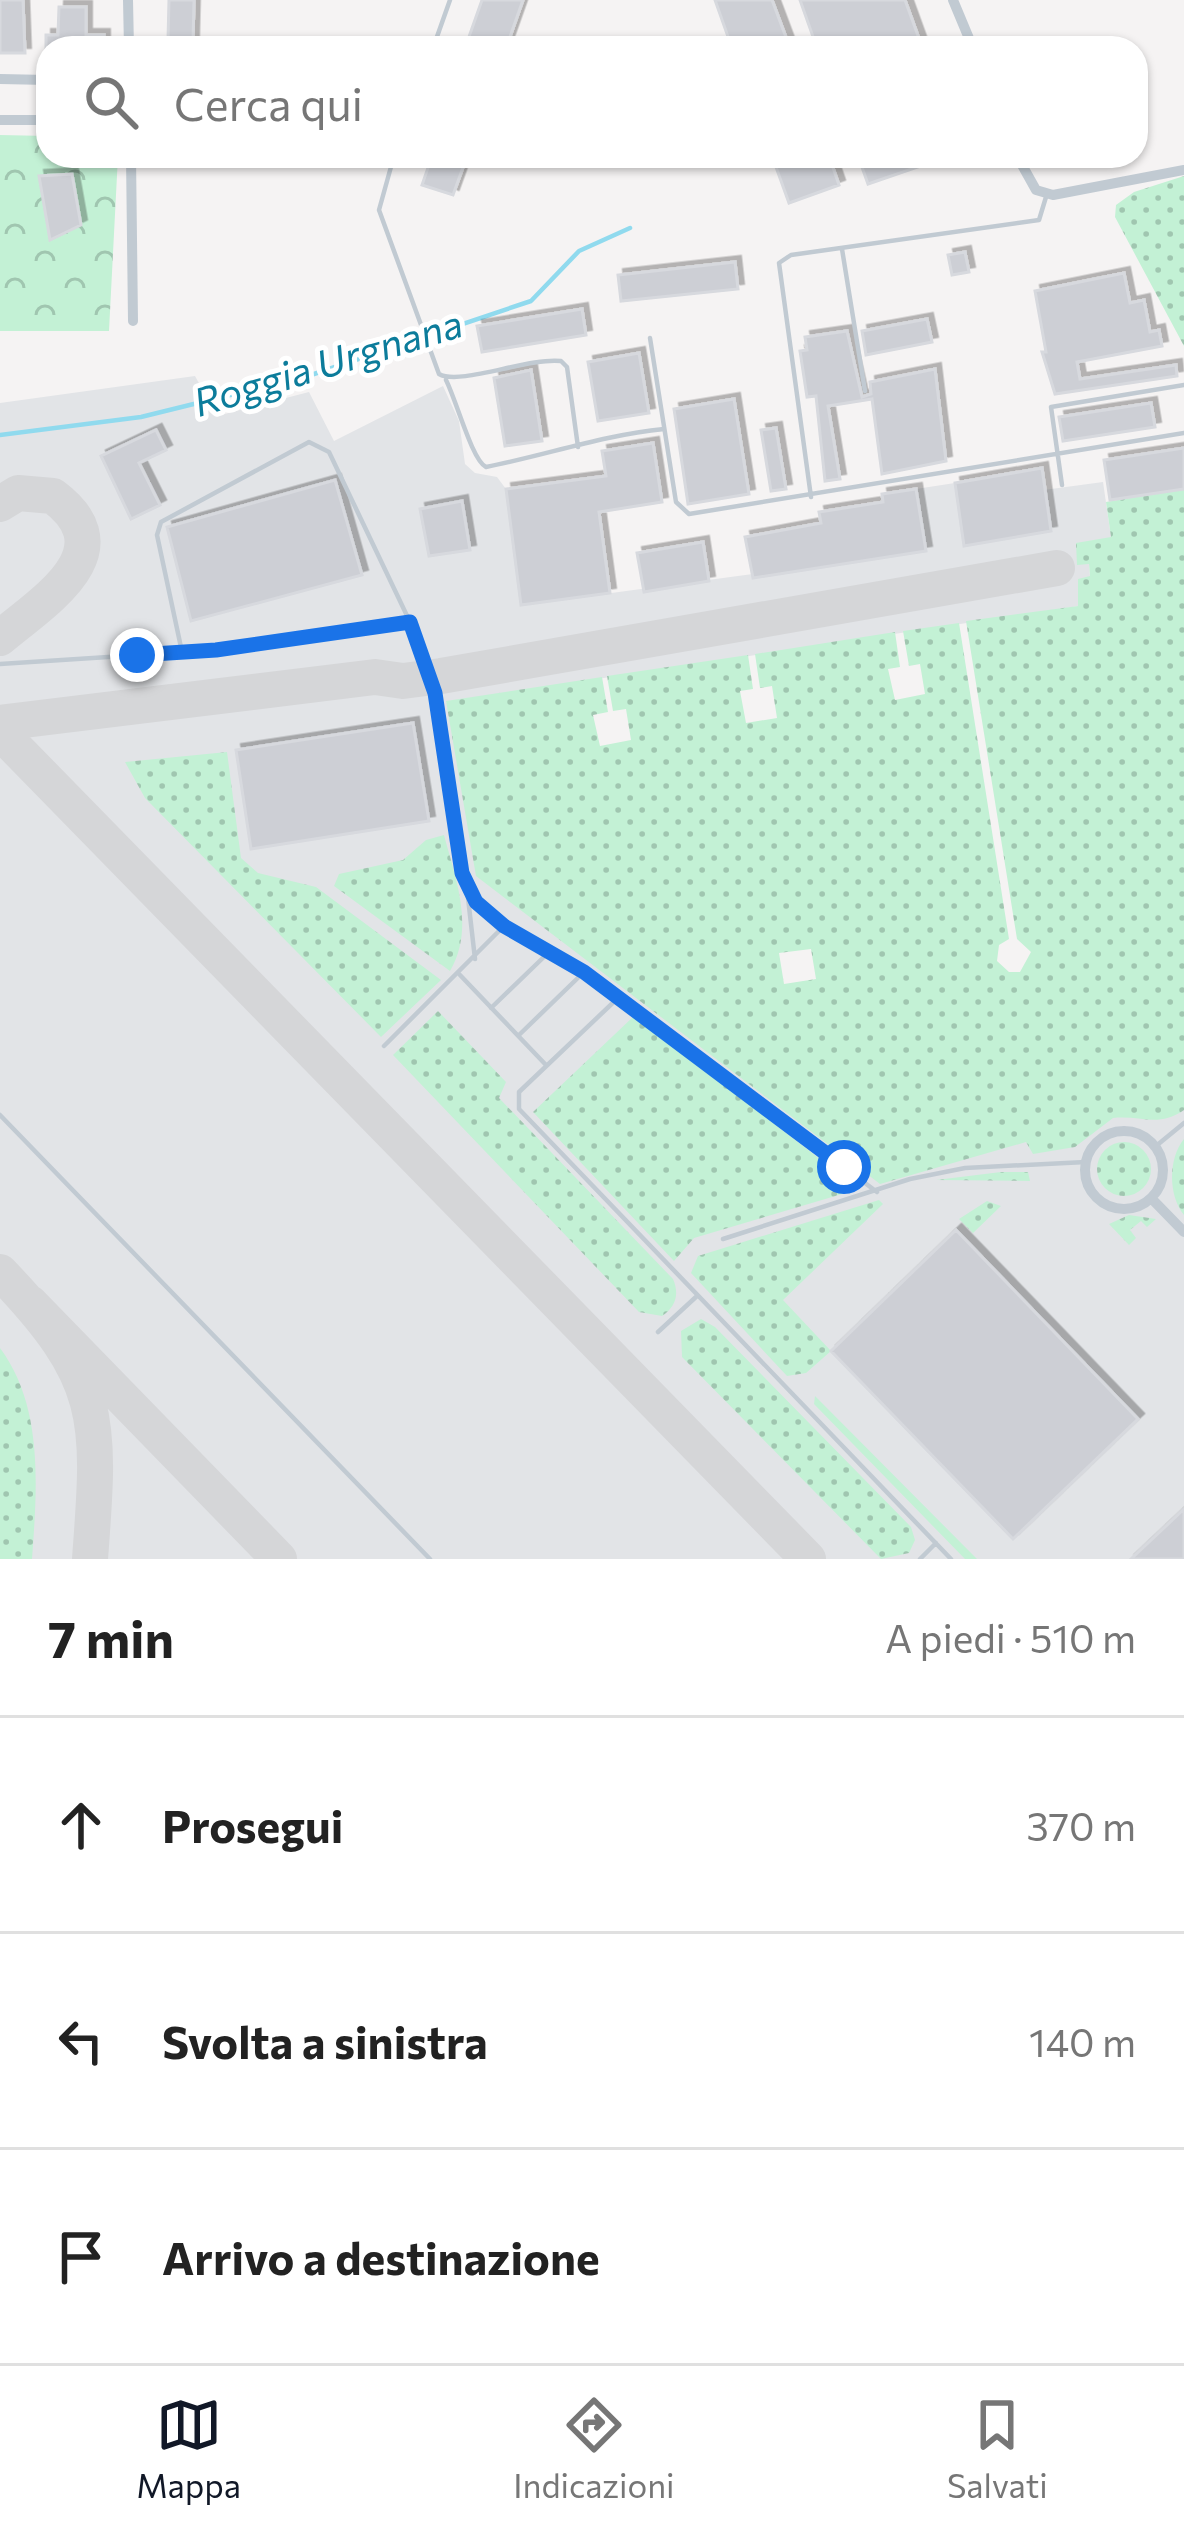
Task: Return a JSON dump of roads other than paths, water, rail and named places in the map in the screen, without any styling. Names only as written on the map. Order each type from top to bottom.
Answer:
[{"type":"street","points":[[128,0],[129,36]]},
{"type":"street","points":[[953,0],[968,36]]},
{"type":"street","points":[[0,80],[36,80]]},
{"type":"street","points":[[0,120],[36,120]]},
{"type":"street","points":[[131,168],[134,321]]},
{"type":"street","points":[[1022,168],[1028,181],[1046,194],[1116,186],[1184,170]]},
{"type":"street","points":[[1116,1131],[1133,1131],[1156,1146],[1164,1169],[1151,1198],[1126,1209],[1101,1201],[1090,1188],[1086,1162],[1100,1139],[1116,1131]]},
{"type":"street","points":[[1151,1198],[1184,1232]]},
{"type":"lane","points":[[438,36],[451,0]]},
{"type":"lane","points":[[391,168],[379,210],[425,339],[465,417],[478,464],[486,467],[578,447],[604,434],[664,429]]},
{"type":"lane","points":[[811,497],[777,271],[791,255],[1039,220],[1046,211],[1046,194]]},
{"type":"lane","points":[[842,249],[865,391]]},
{"type":"lane","points":[[650,338],[676,502],[689,514],[1184,433]]},
{"type":"lane","points":[[445,379],[561,361],[567,368],[578,447]]},
{"type":"lane","points":[[1062,485],[1051,407],[1184,385]]},
{"type":"lane","points":[[182,652],[157,536],[161,522],[309,442],[319,446],[338,460],[410,622],[435,693],[475,959]]},
{"type":"lane","points":[[0,664],[182,652],[410,622]]},
{"type":"lane","points":[[466,889],[504,926],[584,972],[877,1192]]},
{"type":"lane","points":[[384,1046],[504,926]]},
{"type":"lane","points":[[491,1008],[549,952]]},
{"type":"lane","points":[[518,1036],[584,972]]},
{"type":"lane","points":[[460,975],[546,1065]]},
{"type":"lane","points":[[619,997],[519,1092],[519,1109],[951,1559]]},
{"type":"lane","points":[[0,1115],[430,1559]]},
{"type":"lane","points":[[1156,1146],[1184,1123]]},
{"type":"lane","points":[[724,1239],[910,1179],[965,1168],[1086,1162]]},
{"type":"lane","points":[[658,1332],[698,1296]]},
{"type":"lane","points":[[920,1559],[936,1543]]},
{"type":"waterway","name":"Roggia Urgnana","points":[[0,435],[141,417],[311,375],[531,301],[579,251],[630,228]]}]
